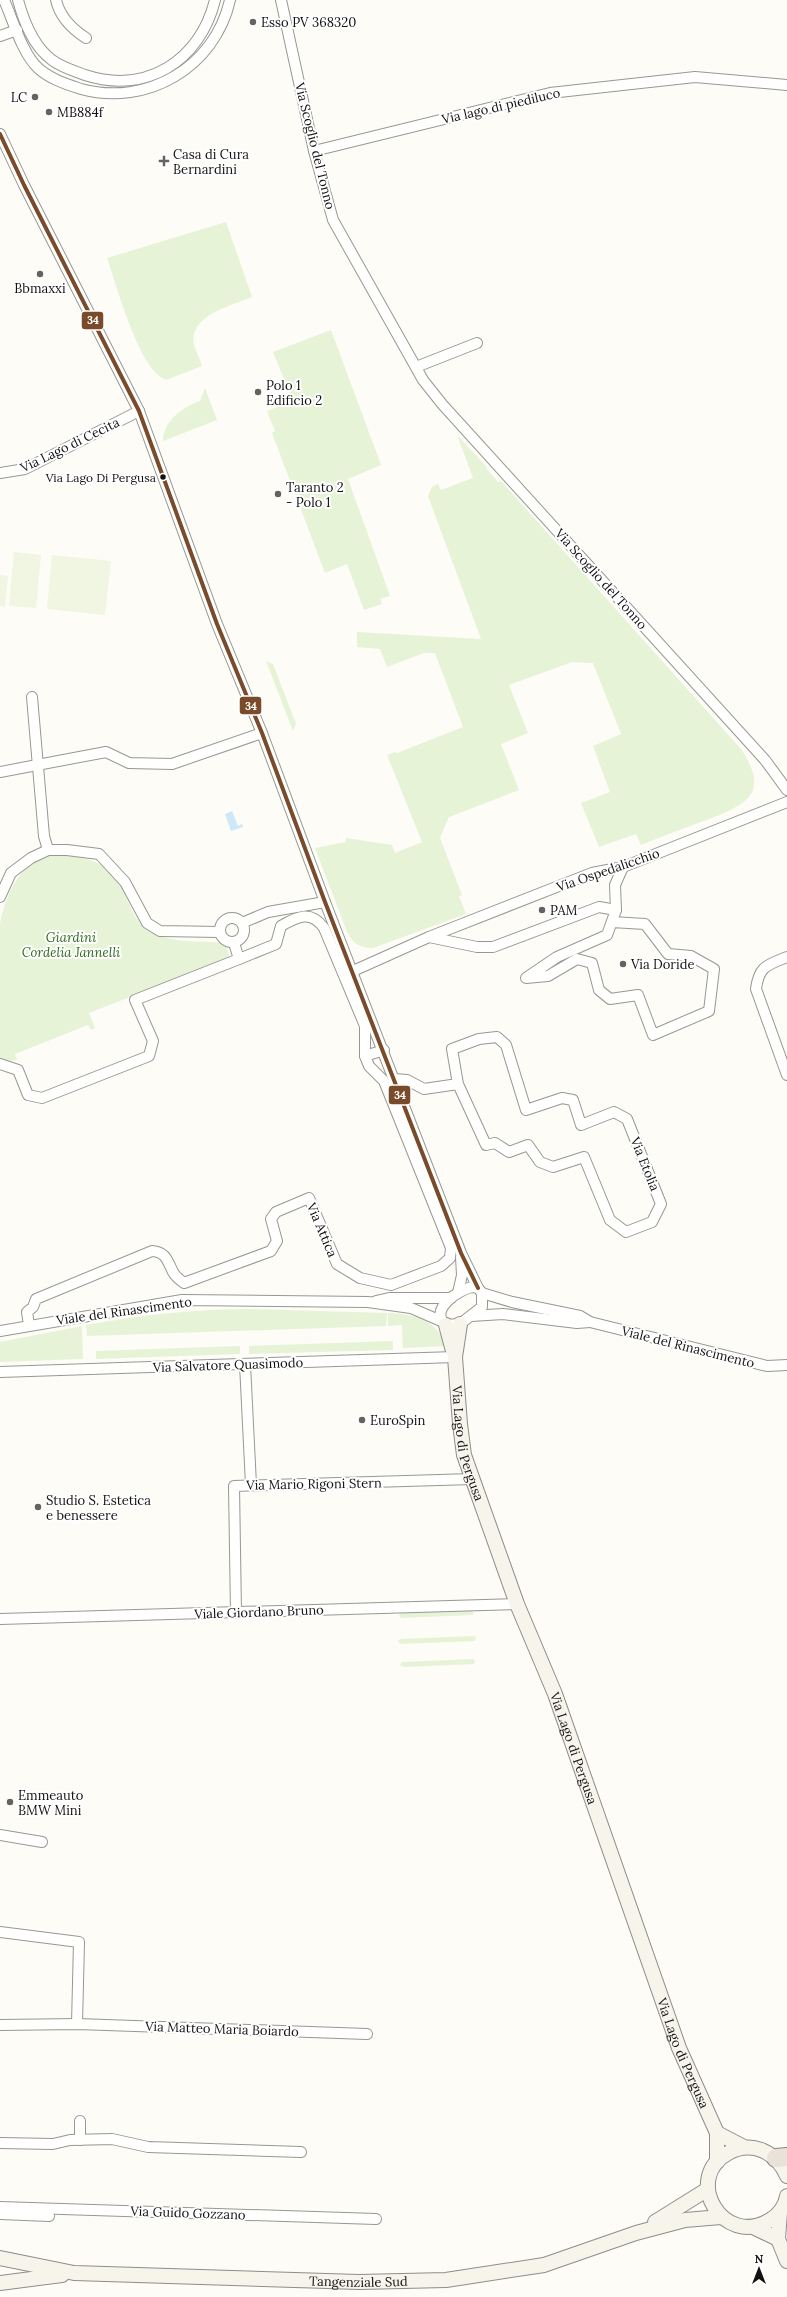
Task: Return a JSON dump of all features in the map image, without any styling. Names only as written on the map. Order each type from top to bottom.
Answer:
[{"type":"street","points":[[4,0],[26,53],[38,67],[65,84],[97,93],[124,94],[148,89],[171,80],[188,68],[206,50],[224,22],[230,0]]},
{"type":"street","points":[[18,0],[22,17],[35,42],[51,60],[71,70],[97,79],[122,82],[144,77],[165,69],[180,58],[198,41],[211,14],[215,0]]},
{"type":"street","points":[[56,0],[63,18],[73,30],[86,38]]},
{"type":"street","name":"Via Scoglio del Tonno","points":[[280,0],[314,151],[333,220],[416,367],[442,404],[765,760],[787,790]]},
{"type":"street","points":[[0,36],[17,30]]},
{"type":"street","points":[[65,84],[71,70]]},
{"type":"street","name":"Via lago di piediluco","points":[[314,151],[550,93],[694,76],[787,85]]},
{"type":"street","points":[[0,134],[24,186],[139,411],[217,624],[262,733],[325,902],[384,1050],[461,1254],[480,1291],[482,1306],[454,1321],[411,1308],[368,1302]]},
{"type":"street","points":[[416,367],[477,343]]},
{"type":"street","name":"Via Lago di Cecita","points":[[0,474],[24,469],[139,411]]},
{"type":"street","points":[[32,696],[44,836],[48,850]]},
{"type":"street","points":[[0,772],[106,752],[129,763],[172,764],[262,733]]},
{"type":"street","name":"Via Ospedalicchio","points":[[353,970],[429,937],[592,873],[623,867],[787,802]]},
{"type":"street","points":[[0,897],[11,873],[31,858],[48,850],[67,850],[99,854],[125,882],[147,923],[160,931],[220,932]]},
{"type":"street","points":[[612,922],[645,924],[668,954],[691,956],[714,969],[709,1011],[653,1035],[638,995],[610,999],[599,990],[592,963],[577,959],[548,976],[526,978],[557,957],[607,934],[616,910],[615,885],[623,867]]},
{"type":"street","points":[[242,923],[268,912],[325,902]]},
{"type":"street","points":[[429,937],[478,947],[493,947],[599,907],[616,910]]},
{"type":"street","points":[[0,1064],[18,1070],[28,1094],[42,1098],[148,1056],[153,1041],[135,1000],[276,944],[281,926],[295,918],[309,916],[318,920],[324,928],[365,1026],[365,1056],[384,1050]]},
{"type":"street","points":[[235,918],[242,923],[244,935],[234,943],[226,941],[220,932],[221,924],[227,919],[235,918]]},
{"type":"street","points":[[234,943],[238,959]]},
{"type":"street","points":[[787,957],[764,966],[758,976],[756,989],[787,1075]]},
{"type":"street","name":"Via Etolia","points":[[497,1037],[506,1045],[526,1110],[562,1098],[573,1100],[581,1125],[614,1112],[627,1119],[661,1204],[652,1222],[626,1232],[610,1220],[584,1156],[552,1168],[540,1162],[528,1145],[509,1152],[495,1143],[486,1145],[458,1084],[452,1049],[479,1039],[497,1037]]},
{"type":"street","name":"Via Attica","points":[[29,1325],[27,1312],[33,1307],[36,1299],[152,1251],[161,1252],[167,1258],[173,1273],[184,1283],[271,1251],[277,1241],[271,1219],[276,1212],[309,1198],[337,1264],[360,1278],[390,1285],[441,1266],[450,1258],[451,1248],[384,1081],[370,1066],[365,1056]]},
{"type":"street","points":[[394,1079],[407,1080],[424,1089],[458,1084]]},
{"type":"street","points":[[455,1295],[462,1275],[461,1254]]},
{"type":"street","points":[[454,1321],[441,1310],[455,1295],[465,1289],[480,1291]]},
{"type":"street","name":"Viale del Rinascimento","points":[[480,1291],[512,1302],[580,1316],[590,1322],[767,1366],[787,1365]]},
{"type":"street","points":[[368,1302],[389,1298],[455,1295]]},
{"type":"street","name":"Viale del Rinascimento","points":[[0,1331],[182,1300],[368,1302]]},
{"type":"street","name":"Viale del Rinascimento","points":[[454,1321],[503,1314],[577,1323],[590,1322]]},
{"type":"street","name":"Via Lago di Pergusa","points":[[454,1321],[455,1357],[464,1455],[517,1604],[555,1694],[679,2048],[717,2133],[717,2162]]},
{"type":"street","name":"Via Salvatore Quasìmodo","points":[[0,1372],[455,1357]]},
{"type":"street","points":[[245,1364],[251,1485]]},
{"type":"street","name":"Via Mario Rigoni Stern","points":[[236,1613],[234,1486],[473,1478]]},
{"type":"street","name":"Viale Giordano Bruno","points":[[0,1619],[517,1604]]},
{"type":"street","points":[[0,1835],[42,1842]]},
{"type":"street","points":[[0,1932],[79,1942],[77,2024]]},
{"type":"street","name":"Via Matteo Maria Boiardo","points":[[0,2025],[77,2024],[367,2034]]},
{"type":"street","points":[[80,2121],[80,2140]]},
{"type":"street","points":[[717,2133],[744,2147],[756,2148],[782,2158],[787,2176]]},
{"type":"street","points":[[0,2143],[53,2144],[80,2140],[112,2139],[148,2147],[301,2152]]},
{"type":"street","points":[[744,2147],[725,2155],[717,2162],[709,2179],[708,2189],[712,2204],[722,2217],[736,2225],[753,2227],[778,2239]]},
{"type":"street","name":"Tangenziale Sud","points":[[636,2234],[680,2209],[708,2189]]},
{"type":"street","points":[[787,2196],[780,2212],[778,2239],[787,2261]]},
{"type":"street","name":"Via Guido Gozzano","points":[[0,2207],[376,2219]]},
{"type":"street","points":[[753,2227],[764,2224],[780,2212]]},
{"type":"street","points":[[0,2214],[49,2216]]},
{"type":"street","name":"Tangenziale Sud","points":[[0,2283],[74,2273],[359,2282],[446,2280],[544,2264],[684,2220],[722,2217]]},
{"type":"street","name":"Tangenziale Sud","points":[[0,2258],[74,2273]]},
{"type":"green space","points":[[226,222],[252,297],[223,308],[204,319],[198,326],[194,335],[194,345],[202,366],[166,380],[156,373],[147,361],[138,344],[130,326],[107,258]]},
{"type":"green space","points":[[331,330],[381,465],[348,479],[390,596],[380,599],[382,604],[364,610],[347,564],[325,573],[272,433],[275,431],[267,411],[293,401],[273,352]]},
{"type":"green space","points":[[205,388],[217,420],[163,441],[166,427],[170,421],[187,407],[200,401]]},
{"type":"green space","points":[[457,435],[487,467],[486,468],[498,482],[501,481],[741,749],[750,765],[754,778],[753,789],[748,798],[740,805],[729,811],[641,845],[636,834],[599,847],[581,803],[610,792],[593,746],[621,734],[593,663],[572,662],[509,685],[528,733],[501,744],[519,790],[449,817],[440,838],[462,895],[459,896],[466,914],[373,948],[364,947],[354,942],[347,932],[315,848],[346,842],[346,838],[392,845],[395,853],[422,842],[387,755],[395,752],[397,753],[463,727],[435,653],[424,653],[387,667],[380,649],[357,647],[357,632],[481,639],[428,496],[432,487],[438,484],[441,490],[473,478]]},
{"type":"green space","points":[[14,552],[41,555],[36,608],[9,606]]},
{"type":"green space","points":[[52,555],[111,561],[105,615],[47,609]]},
{"type":"green space","points":[[0,575],[8,576],[5,607],[0,606]]},
{"type":"green space","points":[[266,661],[273,664],[296,724],[293,731]]},
{"type":"green space","name":"Giardini Cordelia Jannelli","points":[[56,854],[83,858],[100,864],[108,869],[120,883],[137,919],[149,931],[170,939],[223,943],[227,948],[229,956],[227,959],[89,1013],[95,1028],[91,1030],[88,1025],[15,1054],[17,1060],[8,1061],[0,1058],[0,923],[11,889],[24,870],[33,863]]},
{"type":"green space","points":[[250,1309],[387,1313],[386,1326],[87,1336],[86,1325],[107,1321],[188,1311]]},
{"type":"green space","points":[[388,1313],[397,1313],[423,1320],[437,1330],[446,1346],[403,1348],[402,1325],[388,1326]]},
{"type":"green space","points":[[82,1326],[83,1359],[0,1362],[0,1342]]},
{"type":"green space","points":[[393,1341],[393,1350],[249,1354],[249,1346]]},
{"type":"green space","points":[[240,1346],[240,1354],[96,1359],[96,1351]]},
{"type":"green space","points":[[473,1612],[473,1615],[401,1618],[399,1615],[401,1613]]},
{"type":"green space","points":[[476,1637],[475,1641],[400,1644],[398,1641],[401,1639]]},
{"type":"green space","points":[[473,1659],[475,1661],[474,1664],[404,1667],[400,1665],[402,1662]]},
{"type":"water","points":[[232,811],[238,826],[242,824],[243,827],[231,831],[225,814]]},
{"type":"transit line","name":"34","points":[[0,134],[24,185],[139,411],[217,624],[262,733],[325,902],[461,1253],[478,1288]]},
{"type":"place","name":"Esso PV 368320","points":[[253,22]]},
{"type":"place","name":"LC","points":[[35,97]]},
{"type":"place","name":"MB884f","points":[[49,112]]},
{"type":"place","name":"Casa di Cura Bernardini","points":[[164,161]]},
{"type":"place","name":"Bbmaxxi","points":[[40,274]]},
{"type":"place","name":"Polo 1 Edificio 2","points":[[258,392]]},
{"type":"place","name":"Via Lago Di Pergusa","points":[[163,477]]},
{"type":"place","name":"Taranto 2 - Polo 1","points":[[278,494]]},
{"type":"place","name":"PAM","points":[[542,910]]},
{"type":"place","name":"Via Doride","points":[[623,964]]},
{"type":"place","name":"EuroSpin","points":[[362,1420]]},
{"type":"place","name":"Studio S. Estetica e benessere","points":[[38,1507]]},
{"type":"place","name":"Emmeauto BMW Mini","points":[[10,1802]]}]
